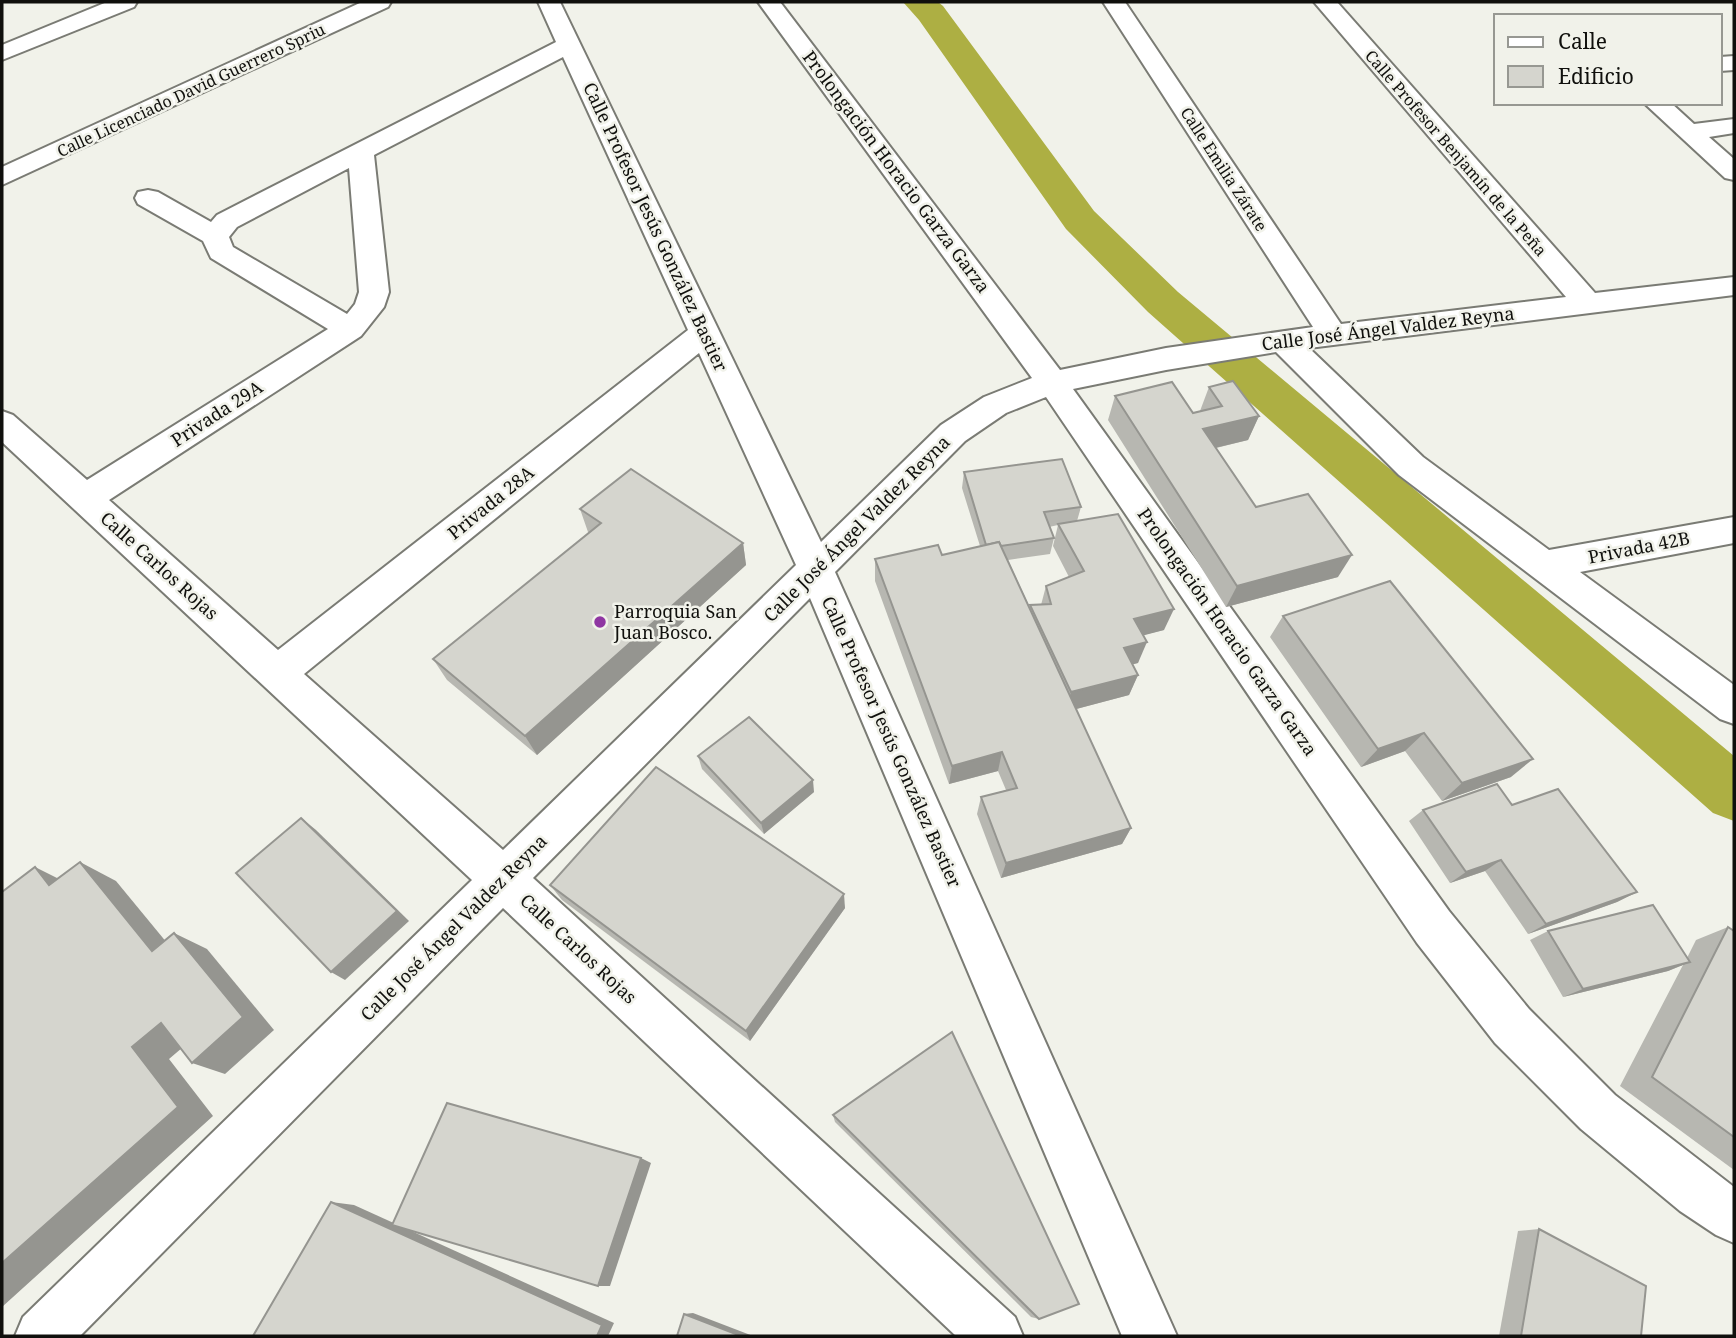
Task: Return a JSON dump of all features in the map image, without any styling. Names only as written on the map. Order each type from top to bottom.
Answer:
[{"type":"street","points":[[2,53],[126,2]]},
{"type":"street","name":"Calle Licenciado David Guerrero Spriu","points":[[2,177],[380,2]]},
{"type":"street","name":"Calle Profesor Jesús González Bastier","points":[[549,2],[816,569],[1150,1336]]},
{"type":"street","name":"Prolongación Horacio Garza Garza","points":[[769,2],[1052,382],[1433,927],[1512,1026],[1598,1112],[1698,1193],[1734,1217]]},
{"type":"street","name":"Calle Emilia Zárate","points":[[1114,2],[1333,335]]},
{"type":"street","name":"Calle Profesor Benjamín de la Peña","points":[[1325,2],[1588,304]]},
{"type":"street","points":[[215,236],[227,221],[569,45]]},
{"type":"street","points":[[1658,105],[1734,173]]},
{"type":"street","points":[[1688,132],[1734,126]]},
{"type":"street","name":"Privada 29A","points":[[85,498],[350,329],[369,307],[374,292],[361,152]]},
{"type":"street","points":[[148,198],[215,236],[221,252],[350,329]]},
{"type":"street","name":"Calle José Ángel Valdez Reyna","points":[[42,1336],[953,433],[995,405],[1052,382],[1166,359],[1333,335],[1734,286]]},
{"type":"street","name":"Privada 28A","points":[[277,673],[705,332]]},
{"type":"street","points":[[1280,342],[1411,466],[1734,707]]},
{"type":"street","name":"Calle Carlos Rojas","points":[[2,423],[503,880],[996,1336]]},
{"type":"street","name":"Privada 42B","points":[[1545,565],[1734,530]]},
{"type":"building","points":[[1233,381],[1259,416],[1203,429],[1256,507],[1308,494],[1352,555],[1237,586],[1115,396],[1172,382],[1193,413],[1222,406],[1209,387]]},
{"type":"building","points":[[1062,459],[1081,507],[1044,512],[1054,538],[1001,546],[999,542],[986,545],[964,472]]},
{"type":"building","name":"Parroquia San Juan Bosco.","points":[[631,469],[743,543],[525,736],[433,659],[601,523],[580,509]]},
{"type":"building","points":[[1118,514],[1174,609],[1134,619],[1147,642],[1124,648],[1138,675],[1071,692],[1030,605],[1051,604],[1046,586],[1084,571],[1058,524]]},
{"type":"building","points":[[999,542],[1131,828],[1006,863],[981,797],[1017,788],[1002,752],[952,766],[875,559],[938,545],[942,555]]},
{"type":"building","points":[[1390,581],[1533,759],[1462,783],[1424,733],[1378,749],[1283,616]]},
{"type":"building","points":[[749,717],[813,780],[761,823],[698,756]]},
{"type":"building","points":[[656,767],[844,894],[746,1031],[550,885]]},
{"type":"building","points":[[1497,784],[1512,805],[1558,789],[1637,892],[1546,924],[1501,860],[1466,872],[1423,810]]},
{"type":"building","points":[[301,818],[397,911],[331,972],[236,873]]},
{"type":"building","points":[[80,862],[152,951],[174,933],[243,1017],[192,1063],[161,1023],[132,1047],[178,1107],[2,1263],[2,892],[35,867],[49,885]]},
{"type":"building","points":[[1653,905],[1690,962],[1583,989],[1548,931]]},
{"type":"building","points":[[1728,927],[1734,931],[1734,1137],[1652,1077]]},
{"type":"building","points":[[952,1032],[1079,1304],[1039,1319],[833,1115]]},
{"type":"building","points":[[447,1103],[641,1158],[598,1286],[392,1225]]},
{"type":"building","points":[[331,1202],[602,1325],[597,1336],[253,1336]]},
{"type":"building","points":[[1539,1229],[1646,1286],[1641,1336],[1521,1336]]},
{"type":"building","points":[[684,1314],[741,1336],[677,1336]]},
{"type":"waterway","points":[[919,2],[931,13],[1080,220],[1163,302],[1734,793]]},
{"type":"place","name":"Parroquia San Juan Bosco.","points":[[600,622]]}]
